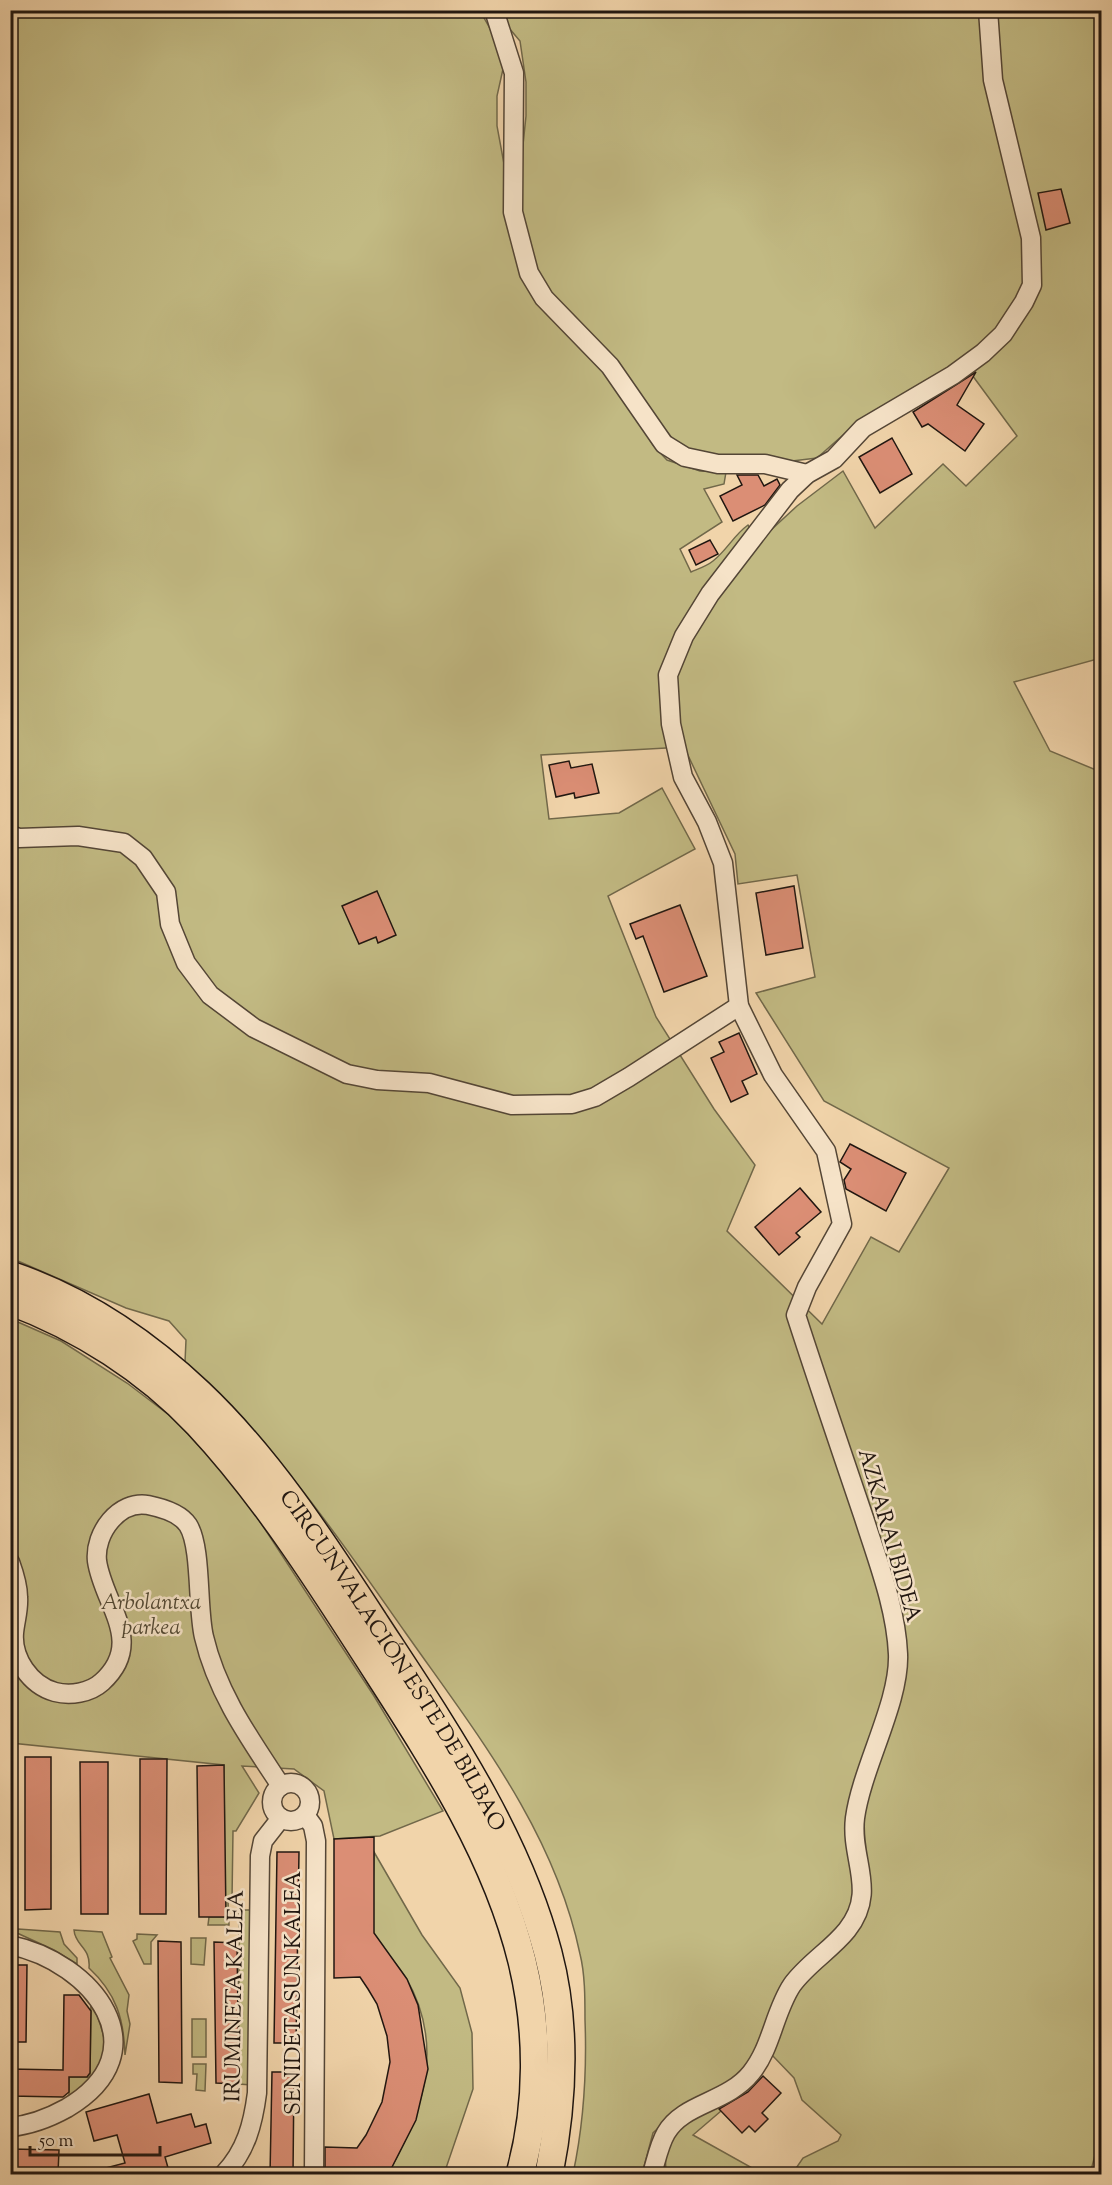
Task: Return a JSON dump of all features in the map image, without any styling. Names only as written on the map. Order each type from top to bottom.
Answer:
[{"type":"main road","name":"CIRCUNVALACIÓN ESTE DE BILBAO","points":[[10,1275],[73,1301],[103,1318],[178,1374],[224,1418],[285,1494],[329,1556],[463,1787],[520,1870],[548,1955],[556,1993],[561,2077],[549,2175]]},
{"type":"main road","name":"CIRCUNVALACIÓN ESTE DE BILBAO","points":[[10,1301],[70,1326],[119,1358],[156,1386],[198,1424],[266,1506],[332,1601],[423,1743],[463,1787],[482,1851],[501,1896],[522,1961],[535,2055],[534,2099],[528,2144],[520,2175]]},
{"type":"street","points":[[494,10],[514,73],[513,213],[530,273],[544,298],[610,366],[664,444],[685,457],[718,464],[765,464],[807,474]]},
{"type":"street","name":"AZKARAI BIDEA","points":[[652,2175],[665,2134],[677,2119],[738,2087],[752,2071],[764,2052],[792,1984],[848,1929],[862,1900],[863,1879],[855,1821],[865,1773],[892,1692],[898,1656],[883,1578],[796,1316],[807,1287],[842,1224],[826,1151],[773,1076],[739,1006],[723,863],[707,822],[683,777],[671,724],[668,675],[684,636],[710,594],[763,522],[807,474],[834,459],[863,428],[953,375],[983,353],[1003,334],[1032,285],[1030,238],[993,80],[988,10]]},
{"type":"street","points":[[10,835],[19,838],[78,837],[124,843],[143,858],[166,892],[170,924],[186,963],[210,995],[254,1028],[346,1074],[377,1080],[429,1083],[512,1105],[572,1104],[595,1097],[739,1006]]},
{"type":"street","points":[[10,1562],[18,1595],[14,1634],[16,1653],[24,1669],[38,1685],[55,1692],[72,1695],[84,1692],[97,1687],[111,1674],[120,1653],[122,1637],[98,1562],[97,1546],[106,1526],[117,1514],[134,1506],[147,1505],[178,1515],[189,1526],[196,1549],[204,1637],[222,1689],[247,1736],[281,1786]]},
{"type":"street","points":[[294,1783],[306,1790],[310,1802],[305,1815],[294,1821],[282,1818],[273,1808],[273,1796],[281,1786],[294,1783]]},
{"type":"street","name":"SENIDETASUN KALEA","points":[[305,1815],[313,1826],[316,1840],[314,2175]]},
{"type":"street","name":"IRUMINETA KALEA","points":[[225,2175],[244,2147],[253,2124],[257,2093],[260,1856],[263,1841],[282,1818]]},
{"type":"street","points":[[10,1945],[47,1958],[78,1977],[106,2007],[112,2039],[111,2057],[107,2068],[97,2085],[81,2099],[45,2120],[10,2127]]},
{"type":"green space","points":[[10,11],[480,11],[496,39],[503,69],[497,96],[497,126],[525,278],[603,369],[634,412],[653,445],[667,460],[700,471],[726,472],[724,484],[704,489],[722,522],[680,549],[691,572],[713,561],[748,525],[759,541],[797,506],[843,471],[875,528],[943,464],[966,486],[1017,436],[961,360],[860,420],[817,458],[792,461],[761,455],[702,455],[679,446],[557,304],[532,262],[522,224],[520,174],[526,116],[526,82],[520,41],[509,28],[503,11],[1101,11],[1101,658],[1014,682],[1050,751],[1101,772],[1102,2144],[1098,2144],[1090,2174],[792,2174],[803,2158],[838,2141],[841,2135],[802,2100],[794,2078],[772,2055],[721,2111],[693,2135],[763,2174],[666,2174],[665,2148],[668,2119],[653,2133],[642,2174],[573,2174],[580,2135],[585,2078],[585,1995],[582,1962],[568,1909],[552,1866],[509,1784],[459,1707],[302,1491],[246,1423],[185,1362],[186,1340],[169,1321],[126,1308],[11,1258]],"holes":[[[684,747],[735,854],[738,884],[797,875],[815,977],[756,993],[824,1101],[949,1168],[899,1252],[871,1237],[822,1324],[727,1231],[755,1165],[714,1109],[656,1017],[608,896],[695,849],[662,788],[619,813],[549,819],[541,755]]]},
{"type":"green space","name":"Arbolantxa parkea","points":[[11,1319],[61,1341],[127,1383],[173,1418],[238,1488],[374,1696],[443,1811],[380,1836],[334,1839],[324,1791],[294,1769],[242,1766],[259,1793],[236,1831],[233,1831],[232,1900],[228,1901],[229,1925],[208,1925],[209,1917],[225,1917],[224,1765],[11,1743]]},
{"type":"green space","points":[[374,1852],[422,1935],[460,1988],[472,2033],[473,2089],[444,2174],[385,2174],[391,2168],[403,2145],[421,2099],[426,2075],[427,2051],[418,2002],[406,1978],[374,1934]]},
{"type":"green space","points":[[239,1910],[250,1910],[251,2085],[239,2084]]},
{"type":"green space","points":[[18,1929],[60,1932],[64,1944],[77,1958],[77,1964],[54,1950],[17,1933]]},
{"type":"green space","points":[[74,1930],[102,1932],[112,1957],[110,1958],[129,1995],[127,2011],[130,2024],[125,2055],[123,2030],[117,2007],[106,1987],[89,1968],[88,1955],[77,1940]]},
{"type":"green space","points":[[137,1934],[157,1935],[151,1942],[151,1964],[144,1964],[133,1941],[137,1939]]},
{"type":"green space","points":[[191,1938],[206,1938],[204,1965],[191,1964]]},
{"type":"green space","points":[[91,2000],[103,2032],[104,2055],[94,2075],[69,2099],[69,2077],[90,2077]]},
{"type":"green space","points":[[192,2019],[206,2019],[206,2057],[192,2057]]},
{"type":"green space","points":[[193,2064],[206,2064],[205,2091],[196,2090],[197,2074],[193,2074]]},
{"type":"building","points":[[1061,189],[1070,223],[1046,230],[1038,193]]},
{"type":"building","points":[[976,372],[957,405],[984,424],[965,451],[928,424],[922,427],[913,412]]},
{"type":"building","points":[[892,438],[912,474],[880,493],[859,457]]},
{"type":"building","points":[[737,475],[758,475],[764,486],[777,479],[780,485],[765,505],[733,521],[720,496],[742,485]]},
{"type":"building","points":[[710,540],[718,554],[696,565],[689,550]]},
{"type":"building","points":[[569,761],[571,768],[592,764],[599,793],[575,798],[574,793],[556,797],[549,765]]},
{"type":"building","points":[[794,886],[803,948],[766,955],[756,893]]},
{"type":"building","points":[[377,891],[396,935],[378,943],[376,937],[359,944],[342,906]]},
{"type":"building","points":[[680,905],[707,976],[664,992],[643,936],[636,939],[630,924]]},
{"type":"building","points":[[739,1033],[757,1074],[742,1081],[748,1094],[731,1102],[711,1058],[724,1052],[719,1042]]},
{"type":"building","points":[[850,1144],[906,1173],[886,1211],[846,1189],[844,1180],[851,1169],[840,1162]]},
{"type":"building","points":[[800,1188],[821,1212],[796,1233],[800,1237],[779,1255],[755,1227]]},
{"type":"building","points":[[25,1757],[51,1757],[51,1909],[25,1910]]},
{"type":"building","points":[[140,1759],[167,1759],[166,1914],[140,1914]]},
{"type":"building","points":[[80,1762],[108,1762],[108,1914],[81,1914]]},
{"type":"building","points":[[224,1765],[226,1917],[199,1917],[197,1766]]},
{"type":"building","points":[[374,1837],[374,1933],[407,1979],[418,2005],[428,2069],[416,2120],[391,2169],[385,2175],[325,2175],[325,2147],[357,2148],[366,2135],[382,2102],[390,2062],[387,2036],[377,2004],[360,1977],[334,1978],[334,1839]]},
{"type":"building","points":[[277,1852],[299,1852],[296,2043],[274,2043]]},
{"type":"building","points":[[158,1941],[181,1942],[182,2083],[159,2082]]},
{"type":"building","points":[[214,1942],[237,1943],[239,2084],[216,2083]]},
{"type":"building","points":[[10,1965],[27,1965],[26,2042],[10,2042]]},
{"type":"building","points":[[64,1995],[79,1995],[91,2011],[90,2073],[87,2077],[69,2077],[69,2092],[63,2097],[10,2096],[10,2069],[63,2070]]},
{"type":"building","points":[[272,2072],[294,2072],[293,2175],[270,2175]]},
{"type":"building","points":[[763,2076],[781,2093],[762,2113],[768,2119],[755,2132],[749,2126],[742,2133],[719,2109],[748,2092]]},
{"type":"building","points":[[149,2094],[157,2123],[191,2114],[195,2127],[206,2124],[211,2143],[165,2157],[170,2175],[99,2175],[98,2170],[125,2163],[117,2135],[94,2141],[86,2112]]},
{"type":"building","points":[[10,2149],[59,2150],[58,2173],[10,2173]]}]
